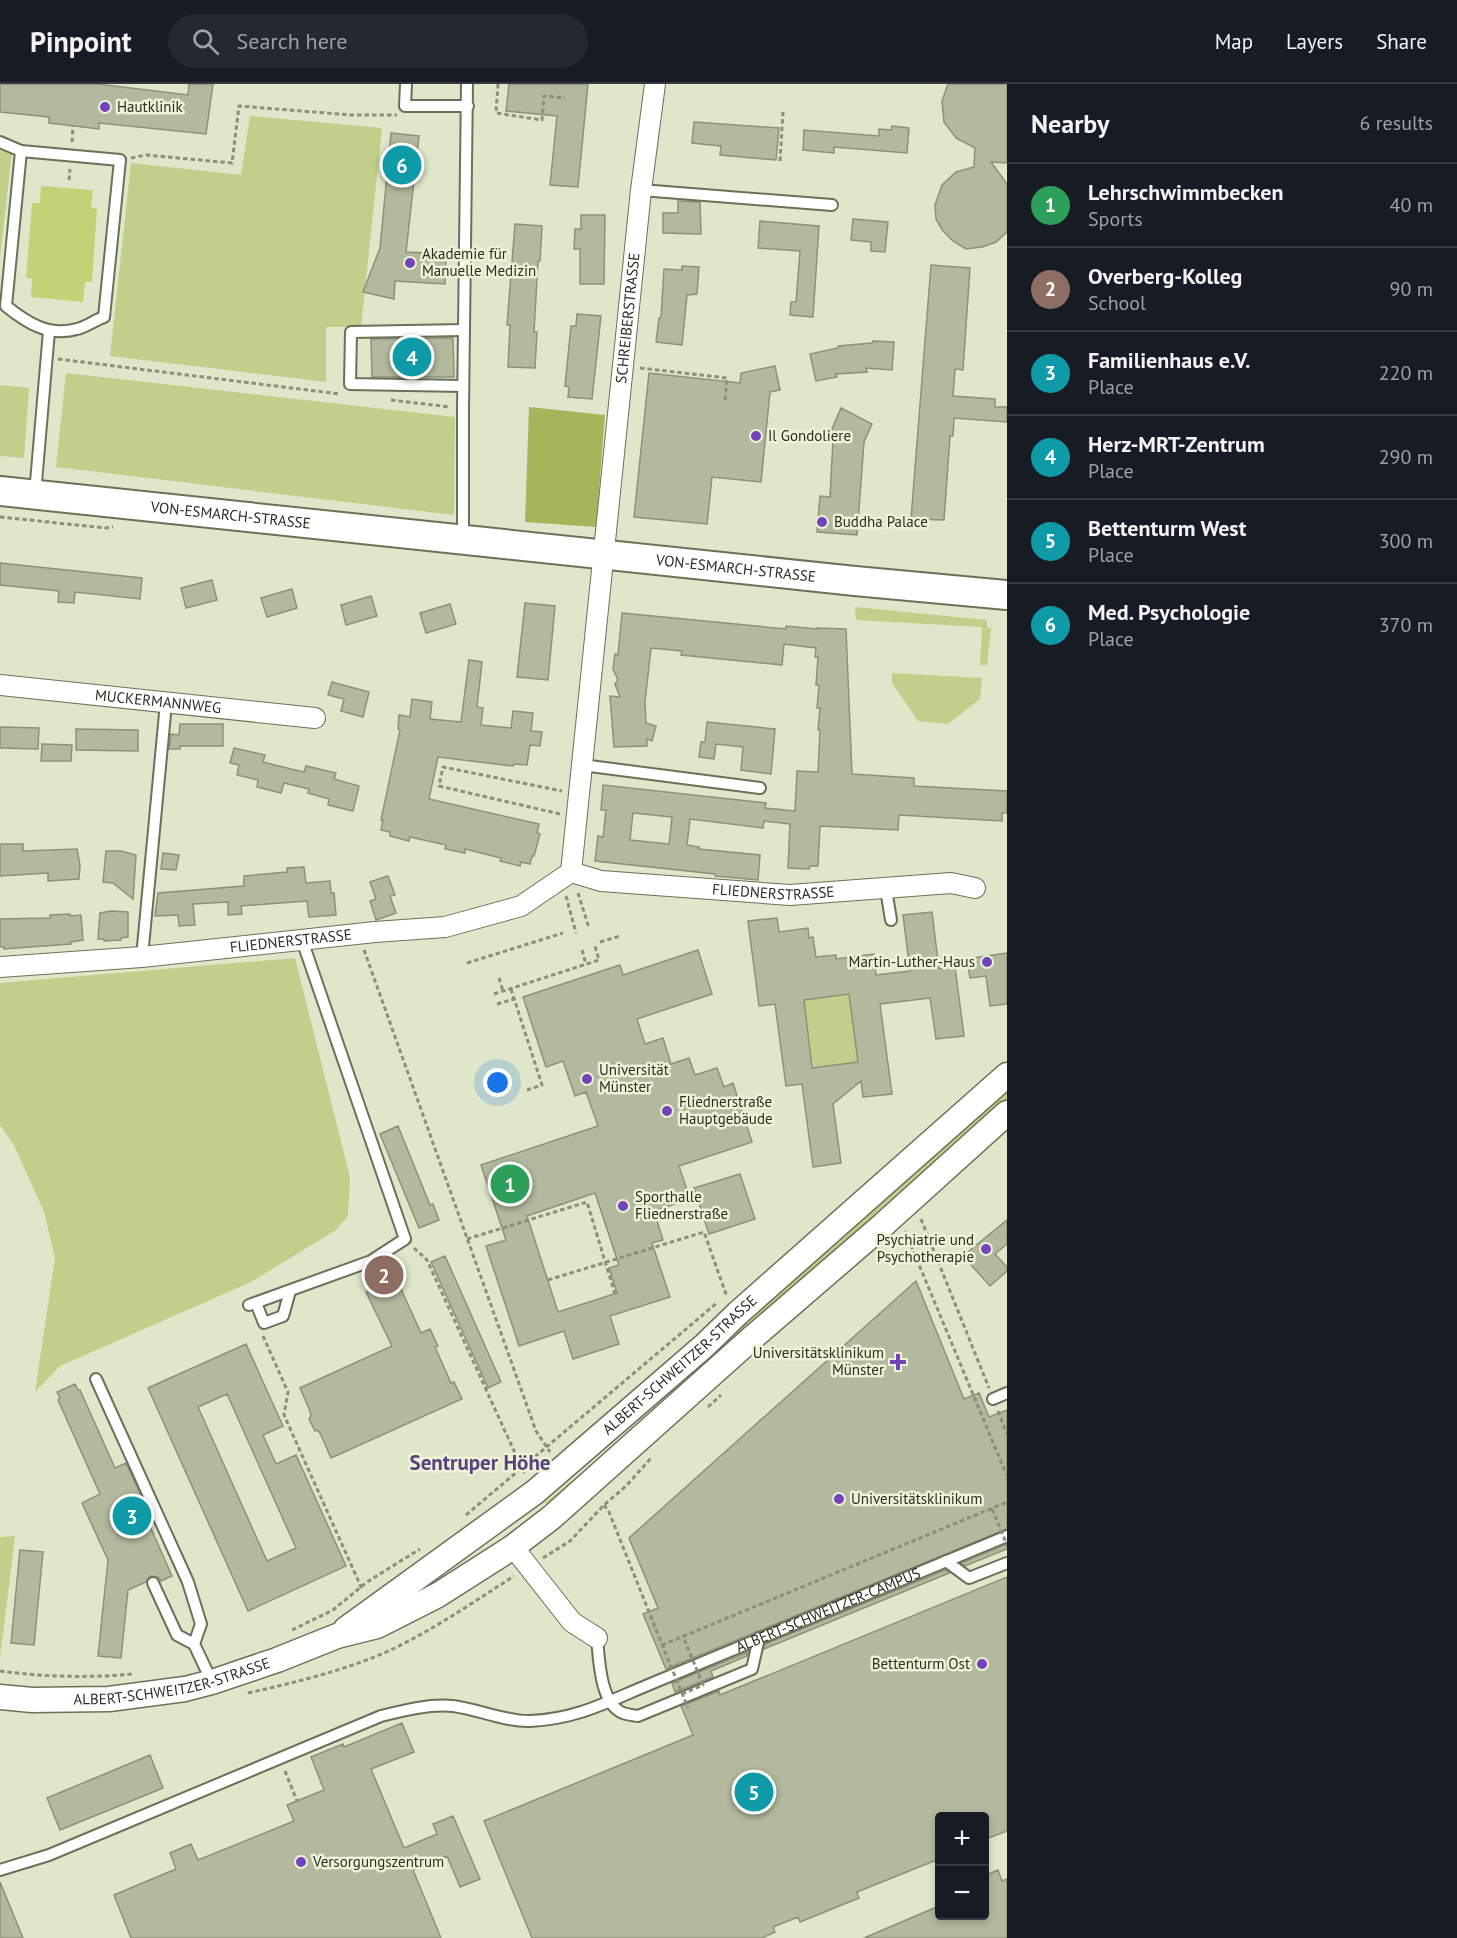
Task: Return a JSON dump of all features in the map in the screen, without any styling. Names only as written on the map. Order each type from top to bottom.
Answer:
[{"type":"main road","name":"VON-ESMARCH-STRASSE","points":[[0,491],[1007,595]]},
{"type":"street","name":"SCHREIBERSTRASSE","points":[[604,554],[641,190],[655,84]]},
{"type":"street","points":[[571,872],[604,554]]},
{"type":"street","name":"MUCKERMANNWEG","points":[[0,685],[315,718]]},
{"type":"street","name":"FLIEDNERSTRASSE","points":[[0,968],[142,957],[445,927],[521,906],[571,872],[601,881],[790,895],[951,883],[975,888]]},
{"type":"street","name":"ALBERT-SCHWEITZER-STRASSE","points":[[337,1636],[535,1492],[705,1345],[732,1304],[1007,1075]]},
{"type":"street","name":"ALBERT-SCHWEITZER-STRASSE","points":[[0,1697],[42,1700],[110,1699],[151,1695],[212,1682],[337,1636],[377,1626],[474,1574],[552,1517],[1007,1113]]},
{"type":"street","points":[[494,1522],[572,1622],[597,1638]]},
{"type":"lane","points":[[405,84],[405,106],[468,106]]},
{"type":"lane","points":[[463,539],[467,84]]},
{"type":"lane","points":[[0,142],[21,151],[120,160],[104,316],[77,329],[49,331],[25,322],[6,306],[21,151]]},
{"type":"lane","points":[[641,190],[831,205]]},
{"type":"lane","points":[[463,386],[350,384],[350,374],[351,332],[464,330]]},
{"type":"lane","points":[[35,494],[49,331]]},
{"type":"lane","points":[[142,957],[166,703]]},
{"type":"lane","points":[[582,765],[760,788]]},
{"type":"lane","points":[[886,889],[891,920]]},
{"type":"lane","points":[[290,1291],[283,1316],[264,1323],[253,1304],[371,1261],[405,1239],[302,940]]},
{"type":"lane","points":[[96,1379],[188,1582],[201,1624],[194,1644]]},
{"type":"lane","points":[[993,1399],[1007,1394]]},
{"type":"lane","name":"ALBERT-SCHWEITZER-CAMPUS","points":[[0,1870],[49,1854],[381,1716],[424,1706],[453,1706],[528,1721],[572,1716],[592,1710],[648,1684],[1007,1536]]},
{"type":"lane","points":[[946,1561],[969,1578],[1007,1563]]},
{"type":"lane","points":[[153,1583],[177,1635],[194,1644],[212,1682]]},
{"type":"lane","points":[[597,1638],[600,1674],[610,1702],[622,1713],[638,1716],[752,1669],[759,1638]]},
{"type":"path","points":[[498,84],[496,113],[542,120],[544,96],[565,98]]},
{"type":"path","points":[[120,160],[146,155],[232,163],[239,106],[351,115],[398,115]]},
{"type":"path","points":[[780,161],[783,112]]},
{"type":"path","points":[[73,126],[72,144],[81,145]]},
{"type":"path","points":[[69,180],[70,172]]},
{"type":"path","points":[[59,359],[61,350]]},
{"type":"path","points":[[47,358],[344,394]]},
{"type":"path","points":[[624,366],[727,378],[725,400]]},
{"type":"path","points":[[392,400],[463,409]]},
{"type":"path","points":[[576,818],[439,786],[443,766],[579,794]]},
{"type":"path","points":[[559,898],[576,889],[589,928]]},
{"type":"path","points":[[565,894],[576,933]]},
{"type":"path","points":[[467,963],[563,933]]},
{"type":"path","points":[[359,934],[536,1431],[546,1447]]},
{"type":"path","points":[[600,942],[620,936]]},
{"type":"path","points":[[494,994],[599,960],[595,946]]},
{"type":"path","points":[[582,950],[586,964]]},
{"type":"path","points":[[499,978],[504,991]]},
{"type":"path","points":[[511,989],[542,1085],[527,1090]]},
{"type":"path","points":[[497,1004],[514,999]]},
{"type":"path","points":[[580,1198],[582,1203]]},
{"type":"path","points":[[467,1239],[587,1202],[615,1294]]},
{"type":"path","points":[[920,1215],[1007,1434]]},
{"type":"path","points":[[903,1229],[1007,1476]]},
{"type":"path","points":[[548,1280],[704,1232],[732,1304]]},
{"type":"path","points":[[405,1239],[427,1260],[521,1469]]},
{"type":"path","points":[[461,1519],[546,1447],[732,1304],[735,1287]]},
{"type":"path","points":[[253,1304],[288,1392],[284,1415],[372,1610]]},
{"type":"path","points":[[662,1645],[1007,1503]]},
{"type":"path","points":[[604,1505],[688,1708]]},
{"type":"path","points":[[992,1509],[1007,1545]]},
{"type":"path","points":[[282,1634],[333,1610],[361,1587],[420,1548]]},
{"type":"path","points":[[682,1694],[703,1685],[683,1636]]},
{"type":"path","points":[[0,1671],[65,1676],[137,1673]]},
{"type":"path","points":[[280,1758],[297,1801]]},
{"type":"shaded area","points":[[250,116],[382,128],[361,327],[326,327],[326,382],[110,356],[131,163],[241,175]]},
{"type":"shaded area","points":[[0,149],[12,152],[0,258]]},
{"type":"shaded area","points":[[41,186],[93,190],[91,208],[97,209],[92,282],[85,282],[83,302],[31,297],[32,279],[26,278],[32,203],[40,203]]},
{"type":"shaded area","points":[[66,373],[455,417],[454,515],[56,467]]},
{"type":"shaded area","points":[[0,385],[29,388],[24,458],[0,456]]},
{"type":"shaded area","points":[[529,407],[605,415],[596,527],[525,522]]},
{"type":"shaded area","points":[[855,607],[987,620],[987,627],[991,628],[987,665],[980,665],[982,627],[856,620]]},
{"type":"shaded area","points":[[892,673],[982,678],[980,699],[948,724],[918,721],[892,683]]},
{"type":"shaded area","points":[[295,958],[350,1177],[348,1216],[336,1230],[251,1282],[60,1366],[35,1392],[55,1258],[44,1212],[14,1145],[0,1125],[0,983]]},
{"type":"shaded area","points":[[849,994],[858,1062],[812,1068],[804,1000]]},
{"type":"shaded area","points":[[1007,1085],[1007,1103],[550,1508],[545,1503],[678,1391],[705,1365],[734,1329]]},
{"type":"shaded area","points":[[15,1536],[0,1658],[0,1537]]},
{"type":"building","name":"Hautklinik","points":[[0,84],[98,84],[188,95],[189,84],[213,84],[206,134],[99,123],[99,129],[49,123],[49,117],[0,112]]},
{"type":"building","points":[[509,84],[588,84],[578,187],[550,185],[557,116],[506,111]]},
{"type":"building","points":[[948,84],[1007,84],[1007,163],[991,162],[1007,184],[1007,232],[996,242],[982,247],[966,249],[943,231],[936,219],[935,205],[942,185],[956,172],[974,167],[975,148],[956,138],[944,122],[942,101]]},
{"type":"building","points":[[694,122],[779,128],[776,160],[720,155],[721,146],[692,143]]},
{"type":"building","points":[[892,126],[909,128],[907,153],[834,147],[834,153],[803,150],[804,130],[879,136],[879,129],[891,130]]},
{"type":"building","points":[[391,133],[419,136],[406,252],[446,254],[445,284],[395,281],[394,299],[363,292],[380,248]]},
{"type":"building","points":[[678,201],[700,202],[701,234],[663,233],[663,213],[678,213]]},
{"type":"building","points":[[581,215],[605,215],[604,284],[580,284],[580,249],[574,249],[575,229],[581,229]]},
{"type":"building","points":[[853,219],[888,222],[885,252],[871,251],[871,242],[851,240]]},
{"type":"building","points":[[760,221],[819,226],[813,317],[790,315],[791,302],[796,302],[800,251],[758,248]]},
{"type":"building","points":[[515,224],[542,226],[534,332],[537,332],[535,368],[508,367],[510,325],[507,325]]},
{"type":"building","points":[[931,265],[970,268],[963,370],[955,369],[953,396],[995,399],[995,407],[1007,407],[1007,422],[954,418],[953,436],[950,436],[944,520],[911,519]]},
{"type":"building","points":[[682,266],[699,267],[697,294],[687,295],[682,345],[656,342],[659,318],[661,318],[664,269],[682,270]]},
{"type":"building","points":[[577,314],[601,316],[592,399],[568,397],[569,387],[565,386],[571,326],[576,326]]},
{"type":"building","points":[[453,338],[454,377],[372,377],[371,339]]},
{"type":"building","points":[[873,341],[894,342],[892,370],[866,368],[867,372],[836,374],[837,377],[816,381],[810,354],[838,348],[838,346],[872,343]]},
{"type":"building","points":[[775,366],[780,390],[770,392],[761,482],[712,477],[707,524],[634,517],[649,373],[740,383],[741,373]]},
{"type":"building","points":[[841,408],[872,424],[864,442],[857,535],[817,532],[820,496],[830,497],[833,440],[828,438]]},
{"type":"building","points":[[0,563],[142,578],[140,599],[75,592],[74,603],[58,602],[59,591],[0,585]]},
{"type":"building","points":[[212,580],[217,600],[186,608],[181,588]]},
{"type":"building","points":[[292,589],[297,608],[267,617],[261,598]]},
{"type":"building","points":[[371,596],[377,616],[346,625],[341,605]]},
{"type":"building","points":[[525,603],[555,606],[548,680],[517,677]]},
{"type":"building","points":[[450,604],[456,624],[426,633],[420,613]]},
{"type":"building","points":[[622,613],[786,629],[786,626],[846,629],[852,774],[914,778],[914,786],[1007,791],[1007,813],[1002,813],[1002,821],[899,815],[898,830],[820,826],[818,866],[810,866],[809,869],[788,868],[790,824],[764,821],[763,828],[690,819],[687,845],[699,847],[699,849],[760,855],[758,880],[595,861],[598,836],[603,837],[606,810],[601,810],[603,785],[766,803],[765,808],[795,811],[797,771],[818,772],[820,708],[817,708],[819,685],[816,685],[818,657],[815,657],[816,648],[784,644],[782,665],[681,655],[682,651],[651,648],[645,702],[646,723],[656,726],[652,741],[647,739],[647,746],[614,747],[610,696],[620,697],[615,684],[618,680],[613,669],[615,654],[618,655]],"holes":[[[633,813],[672,817],[669,844],[630,840]]]},
{"type":"building","points":[[469,660],[482,662],[477,707],[483,708],[481,725],[511,728],[513,711],[533,713],[531,731],[542,732],[540,746],[530,745],[527,765],[514,764],[513,766],[438,757],[429,799],[539,824],[537,833],[540,834],[530,864],[521,862],[520,866],[500,861],[501,858],[465,849],[465,853],[445,849],[446,845],[410,837],[409,841],[390,836],[390,832],[381,830],[383,820],[381,820],[400,730],[398,729],[399,715],[410,717],[412,699],[432,702],[430,719],[461,722]]},
{"type":"building","points":[[332,682],[369,692],[363,717],[341,711],[344,699],[328,695]]},
{"type":"building","points":[[707,722],[775,729],[771,774],[741,770],[743,747],[716,744],[714,759],[699,757],[701,742],[705,742]]},
{"type":"building","points":[[180,724],[223,724],[223,746],[180,746],[180,749],[169,749],[171,734],[179,735]]},
{"type":"building","points":[[0,727],[39,728],[38,749],[0,748]]},
{"type":"building","points":[[76,729],[138,730],[138,751],[76,750]]},
{"type":"building","points":[[42,744],[72,745],[71,761],[41,761]]},
{"type":"building","points":[[234,748],[265,755],[263,762],[287,768],[304,772],[306,766],[336,773],[334,779],[359,786],[353,811],[328,805],[329,799],[308,793],[309,789],[284,783],[281,793],[257,787],[258,780],[237,775],[239,765],[230,763]]},
{"type":"building","points":[[0,844],[23,844],[23,851],[77,849],[80,865],[79,879],[48,881],[48,873],[0,876]]},
{"type":"building","points":[[106,851],[121,851],[136,855],[133,899],[113,883],[103,882]]},
{"type":"building","points":[[163,853],[179,855],[176,870],[161,869]]},
{"type":"building","points":[[304,867],[306,883],[330,881],[331,893],[334,893],[336,915],[309,917],[307,901],[241,906],[242,914],[228,915],[228,902],[193,904],[195,925],[179,926],[178,915],[155,916],[158,893],[244,886],[244,876],[287,872],[287,868]]},
{"type":"building","points":[[388,876],[395,895],[390,896],[396,913],[376,920],[370,901],[376,899],[370,882]]},
{"type":"building","points":[[128,912],[128,937],[121,938],[121,940],[98,939],[100,913]]},
{"type":"building","points":[[932,912],[939,969],[955,967],[964,1036],[936,1039],[930,998],[880,1004],[892,1094],[863,1097],[861,1081],[833,1104],[841,1163],[813,1167],[802,1084],[786,1086],[775,1004],[759,1006],[748,921],[777,918],[779,932],[808,928],[809,938],[813,937],[816,957],[836,955],[836,959],[874,954],[876,975],[910,971],[903,915]],"holes":[[[849,994],[858,1062],[812,1068],[804,1000]]]},
{"type":"building","points":[[70,914],[70,916],[81,915],[83,940],[71,942],[71,944],[4,949],[0,947],[0,919],[50,918],[50,915]]},
{"type":"building","name":"Fliednerstraße Hauptgebäude","points":[[698,950],[712,994],[637,1019],[645,1044],[663,1038],[671,1064],[689,1058],[695,1075],[717,1068],[724,1087],[733,1083],[752,1142],[679,1166],[690,1199],[654,1211],[663,1240],[652,1243],[670,1297],[610,1316],[619,1344],[573,1359],[564,1331],[519,1346],[486,1246],[506,1240],[481,1165],[598,1126],[586,1092],[575,1096],[563,1061],[546,1067],[523,997],[620,965],[623,975]],"holes":[[[595,1193],[619,1265],[609,1268],[617,1293],[558,1312],[527,1216]]]},
{"type":"building","name":"Martin-Luther-Haus","points":[[1007,953],[1007,1004],[990,1006],[986,976],[970,978],[967,959]]},
{"type":"building","points":[[398,1126],[430,1205],[433,1204],[439,1220],[419,1228],[380,1134]]},
{"type":"building","points":[[740,1174],[755,1219],[709,1234],[694,1188]]},
{"type":"building","name":"Psychiatrie und Psychotherapie","points":[[1007,1220],[1007,1244],[995,1254],[1007,1267],[1007,1271],[990,1286],[963,1256]]},
{"type":"building","points":[[445,1256],[501,1382],[488,1388],[431,1262]]},
{"type":"building","points":[[396,1278],[421,1333],[430,1329],[438,1346],[435,1347],[451,1383],[454,1382],[462,1399],[331,1458],[320,1433],[315,1431],[309,1419],[310,1411],[300,1388],[392,1346],[366,1292]]},
{"type":"building","name":"Universitätsklinikum","points":[[916,1281],[964,1399],[979,1393],[989,1417],[1007,1410],[1007,1529],[666,1669],[643,1614],[658,1608],[629,1538]]},
{"type":"building","points":[[246,1344],[283,1426],[263,1435],[276,1464],[296,1455],[346,1566],[248,1611],[148,1388]],"holes":[[[227,1394],[296,1548],[267,1561],[198,1407]]]},
{"type":"building","points":[[75,1384],[80,1390],[115,1468],[126,1463],[150,1515],[146,1517],[172,1576],[161,1581],[158,1577],[150,1576],[146,1582],[128,1590],[121,1658],[98,1656],[108,1560],[82,1503],[100,1494],[58,1400],[60,1398],[57,1392]]},
{"type":"building","points":[[1007,1544],[1007,1549],[965,1566],[961,1563]]},
{"type":"building","points":[[20,1550],[43,1552],[34,1645],[11,1643]]},
{"type":"building","points":[[945,1570],[949,1573],[764,1649],[765,1644]]},
{"type":"building","points":[[1007,1577],[1007,1831],[989,1838],[989,1812],[935,1812],[935,1861],[857,1892],[859,1898],[800,1922],[798,1917],[773,1927],[775,1932],[762,1938],[532,1938],[484,1821],[693,1735],[681,1706],[719,1691],[720,1695]]},
{"type":"building","points":[[748,1652],[747,1656],[711,1671],[713,1677],[675,1692],[672,1683]]},
{"type":"building","name":"Versorgungszentrum","points":[[402,1723],[414,1752],[371,1769],[404,1848],[437,1834],[433,1824],[453,1816],[480,1879],[460,1887],[447,1856],[413,1870],[441,1938],[131,1938],[114,1895],[176,1869],[170,1853],[191,1844],[198,1860],[294,1821],[287,1805],[324,1790],[311,1757],[343,1744],[344,1747]]},
{"type":"building","points":[[150,1755],[163,1788],[60,1830],[47,1798]]},
{"type":"building","points":[[998,1870],[1002,1881],[1007,1879],[1007,1938],[864,1938],[935,1908],[935,1920],[989,1920],[989,1874]]},
{"type":"building","points":[[0,1882],[23,1938],[0,1938]]},
{"type":"place","name":"Hautklinik","points":[[105,107]]},
{"type":"place","name":"Med. Psychologie","points":[[402,165]]},
{"type":"place","name":"Akademie für Manuelle Medizin","points":[[410,263]]},
{"type":"place","name":"Herz-MRT-Zentrum","points":[[412,357]]},
{"type":"place","name":"Il Gondoliere","points":[[756,436]]},
{"type":"place","name":"Buddha Palace","points":[[822,522]]},
{"type":"place","name":"Martin-Luther-Haus","points":[[987,962]]},
{"type":"place","name":"Universität Münster","points":[[587,1079]]},
{"type":"place","name":"Fliednerstraße Hauptgebäude","points":[[667,1111]]},
{"type":"place","name":"Lehrschwimmbecken","points":[[510,1184]]},
{"type":"place","name":"Sporthalle Fliednerstraße","points":[[623,1206]]},
{"type":"place","name":"Psychiatrie und Psychotherapie","points":[[986,1249]]},
{"type":"place","name":"Overberg-Kolleg","points":[[384,1275]]},
{"type":"place","name":"Universitätsklinikum Münster","points":[[898,1362]]},
{"type":"place","name":"Universitätsklinikum","points":[[839,1499]]},
{"type":"place","name":"Familienhaus e.V.","points":[[132,1516]]},
{"type":"place","name":"Bettenturm Ost","points":[[982,1664]]},
{"type":"place","name":"Bettenturm West","points":[[754,1792]]},
{"type":"place","name":"Versorgungszentrum","points":[[301,1862]]},
{"type":"district","name":"Sentruper Höhe","points":[[480,1463]]}]
